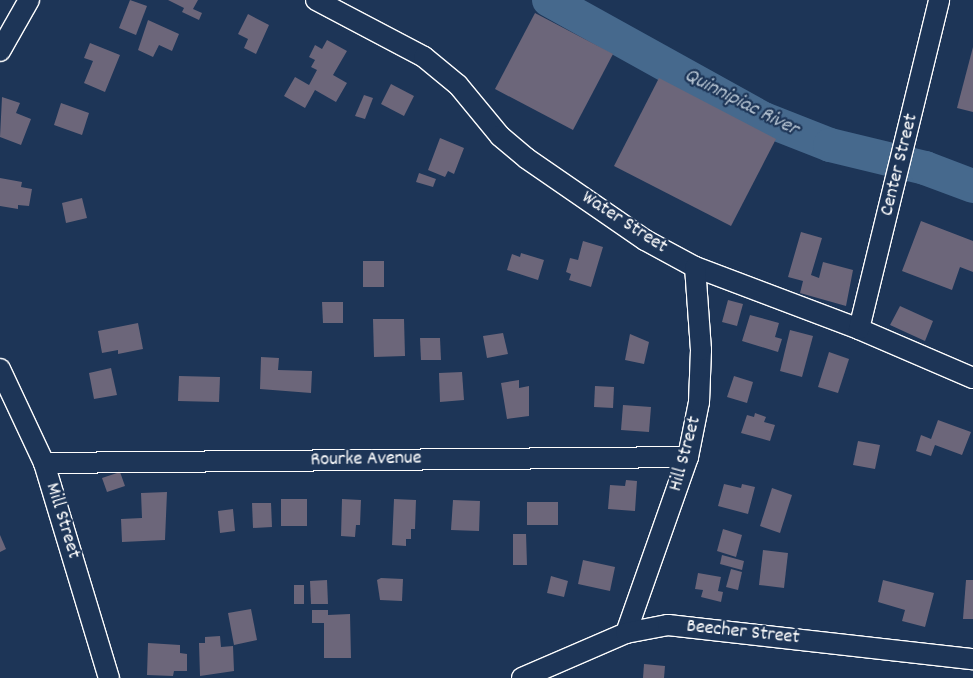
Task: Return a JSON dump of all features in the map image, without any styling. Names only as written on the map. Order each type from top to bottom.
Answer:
[{"type":"street","points":[[0,51],[29,0]]},
{"type":"street","name":"Water Street","points":[[316,0],[424,57],[458,85],[500,136],[526,158],[645,240],[695,267],[859,329],[973,378]]},
{"type":"street","name":"Center Street","points":[[859,329],[939,0]]},
{"type":"street","name":"Hill Street","points":[[626,633],[688,457],[700,402],[701,350],[695,267]]},
{"type":"street","name":"Mill Street","points":[[0,369],[44,463],[108,678]]},
{"type":"street","name":"Rourke Avenue","points":[[44,463],[688,457]]},
{"type":"street","name":"Beecher Street","points":[[522,678],[626,633],[668,625],[973,659]]},
{"type":"green space","points":[[922,153],[973,173],[973,200],[917,181]]},
{"type":"building","points":[[130,0],[147,6],[136,35],[119,28]]},
{"type":"building","points":[[168,0],[198,0],[193,9],[202,13],[199,20],[182,12],[184,8]]},
{"type":"building","points":[[535,13],[613,54],[573,130],[495,89]]},
{"type":"building","points":[[248,14],[269,25],[256,54],[244,48],[248,39],[238,34]]},
{"type":"building","points":[[148,20],[179,34],[172,51],[159,45],[153,57],[138,50]]},
{"type":"building","points":[[327,40],[347,51],[333,75],[347,83],[336,102],[315,90],[305,108],[284,96],[295,77],[309,85],[317,70],[311,67],[315,60],[309,57],[315,45],[322,49]]},
{"type":"building","points":[[90,43],[120,55],[105,92],[84,83],[93,61],[84,58]]},
{"type":"building","points":[[973,47],[973,112],[957,108]]},
{"type":"building","points":[[659,78],[776,139],[731,226],[614,166]]},
{"type":"building","points":[[391,84],[414,96],[404,116],[381,104]]},
{"type":"building","points":[[364,95],[373,98],[365,119],[355,116]]},
{"type":"building","points":[[2,97],[20,103],[16,113],[31,119],[21,145],[0,137]]},
{"type":"building","points":[[61,103],[89,113],[82,135],[54,125]]},
{"type":"building","points":[[440,138],[464,148],[454,174],[448,171],[445,177],[428,170]]},
{"type":"building","points":[[419,173],[436,179],[433,187],[416,182]]},
{"type":"building","points":[[0,178],[22,182],[21,187],[32,189],[29,206],[18,205],[18,209],[0,206]]},
{"type":"building","points":[[82,198],[87,218],[66,223],[62,203]]},
{"type":"building","points":[[921,221],[973,241],[973,272],[960,267],[952,290],[902,271]]},
{"type":"building","points":[[801,232],[822,238],[811,275],[819,278],[823,262],[853,270],[846,306],[800,293],[803,281],[788,277]]},
{"type":"building","points":[[583,241],[603,247],[591,287],[569,280],[571,274],[566,272],[570,258],[578,260]]},
{"type":"building","points":[[521,253],[544,260],[538,280],[507,270],[512,254],[520,257]]},
{"type":"building","points":[[363,261],[384,261],[384,287],[363,287]]},
{"type":"building","points":[[728,300],[743,304],[737,326],[722,322]]},
{"type":"building","points":[[322,302],[343,302],[343,323],[323,323]]},
{"type":"building","points":[[900,306],[933,321],[925,341],[890,325]]},
{"type":"building","points":[[750,315],[779,323],[775,337],[782,339],[778,352],[742,341]]},
{"type":"building","points":[[373,319],[404,319],[405,356],[374,357]]},
{"type":"building","points":[[138,323],[143,349],[118,354],[118,350],[102,353],[98,331]]},
{"type":"building","points":[[790,330],[813,336],[802,377],[780,371]]},
{"type":"building","points":[[503,333],[508,354],[487,358],[483,336]]},
{"type":"building","points":[[630,334],[649,342],[644,364],[625,360]]},
{"type":"building","points":[[420,338],[440,338],[441,360],[421,360]]},
{"type":"building","points":[[829,352],[849,359],[838,393],[818,387]]},
{"type":"building","points":[[261,357],[279,358],[278,370],[312,371],[311,393],[260,389]]},
{"type":"building","points":[[111,368],[117,395],[94,399],[89,373]]},
{"type":"building","points":[[462,372],[464,400],[440,402],[439,373]]},
{"type":"building","points":[[179,376],[220,377],[219,402],[178,401]]},
{"type":"building","points":[[734,376],[753,382],[747,403],[727,397]]},
{"type":"building","points":[[519,380],[519,388],[529,386],[529,416],[507,419],[501,383]]},
{"type":"building","points":[[595,386],[614,387],[613,408],[594,407]]},
{"type":"building","points":[[623,405],[651,407],[649,432],[621,430]]},
{"type":"building","points":[[755,413],[766,417],[764,422],[775,425],[770,441],[741,433],[747,415],[754,417]]},
{"type":"building","points":[[938,420],[971,432],[962,455],[935,445],[931,456],[916,451],[921,435],[931,439]]},
{"type":"building","points":[[858,441],[880,445],[875,469],[853,465]]},
{"type":"building","points":[[120,472],[125,486],[107,492],[102,478]]},
{"type":"building","points":[[626,480],[637,481],[635,511],[608,509],[610,485],[625,486]]},
{"type":"building","points":[[724,484],[741,488],[742,484],[755,487],[748,514],[718,506]]},
{"type":"building","points":[[772,488],[792,495],[780,533],[760,526]]},
{"type":"building","points":[[167,492],[165,540],[122,542],[121,519],[142,518],[141,493]]},
{"type":"building","points":[[281,499],[307,499],[307,526],[281,526]]},
{"type":"building","points":[[342,499],[361,500],[360,525],[356,525],[355,537],[341,536]]},
{"type":"building","points":[[394,499],[416,500],[415,529],[411,529],[411,539],[406,539],[406,546],[392,545]]},
{"type":"building","points":[[453,500],[480,501],[479,531],[451,530]]},
{"type":"building","points":[[527,502],[558,502],[558,525],[527,525]]},
{"type":"building","points":[[252,503],[271,503],[272,527],[253,528]]},
{"type":"building","points":[[233,509],[235,531],[220,533],[218,511]]},
{"type":"building","points":[[723,529],[742,535],[736,557],[717,551]]},
{"type":"building","points":[[513,534],[526,534],[527,565],[513,565]]},
{"type":"building","points":[[0,535],[6,549],[0,552]]},
{"type":"building","points":[[763,550],[788,553],[784,588],[759,585]]},
{"type":"building","points":[[722,555],[744,561],[742,570],[720,564]]},
{"type":"building","points":[[583,560],[615,567],[610,591],[578,584]]},
{"type":"building","points":[[731,569],[742,572],[738,590],[726,587]]},
{"type":"building","points":[[698,573],[721,577],[718,591],[723,592],[721,602],[701,597],[703,590],[695,589]]},
{"type":"building","points":[[551,576],[568,581],[564,597],[547,593]]},
{"type":"building","points":[[381,578],[403,579],[402,601],[380,600],[377,580]]},
{"type":"building","points":[[327,580],[328,604],[311,604],[310,581]]},
{"type":"building","points":[[883,580],[934,593],[925,627],[902,621],[905,610],[878,602]]},
{"type":"building","points":[[966,580],[973,580],[973,619],[963,619]]},
{"type":"building","points":[[294,585],[304,585],[304,604],[294,604]]},
{"type":"building","points":[[251,609],[257,640],[234,645],[228,613]]},
{"type":"building","points":[[312,610],[328,610],[328,615],[350,614],[351,658],[324,658],[324,623],[312,623]]},
{"type":"building","points":[[220,636],[221,647],[233,646],[234,671],[200,676],[199,643],[205,643],[205,637]]},
{"type":"building","points":[[148,643],[180,645],[180,653],[187,654],[187,671],[174,671],[173,676],[147,675]]},
{"type":"building","points":[[644,664],[665,666],[664,678],[643,678]]},
{"type":"waterway","name":"Quinnipiac River","points":[[549,0],[764,119],[830,145],[925,168],[973,186]]}]
